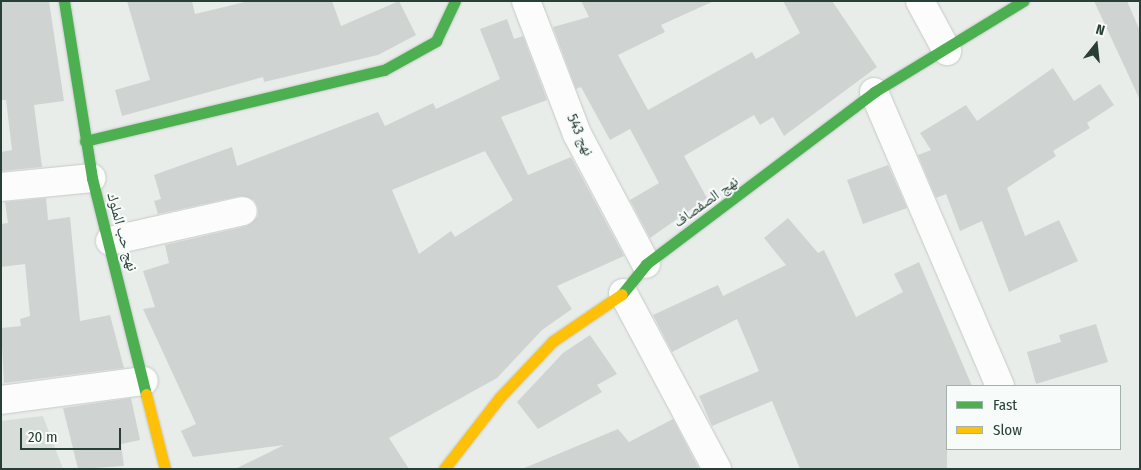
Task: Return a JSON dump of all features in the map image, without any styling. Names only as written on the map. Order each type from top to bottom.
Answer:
[{"type":"street","name":"نهج حب الملوك","points":[[64,1],[92,178],[110,241],[165,469]]},
{"type":"street","points":[[85,142],[384,70],[436,42],[455,1]]},
{"type":"street","name":"نهج 543","points":[[526,1],[578,134],[646,264]]},
{"type":"street","points":[[920,1],[947,51]]},
{"type":"street","name":"نهج الصفصاف","points":[[444,469],[500,397],[553,341],[623,293],[646,264],[874,92],[947,51],[1023,1]]},
{"type":"street","points":[[874,92],[1000,385]]},
{"type":"street","points":[[1,187],[92,178]]},
{"type":"street","points":[[110,241],[243,210]]},
{"type":"street","points":[[623,293],[717,469]]},
{"type":"street","points":[[1,400],[144,381]]},
{"type":"shaded area","points":[[43,416],[63,469],[1,469],[1,421]]},
{"type":"building","points":[[1,1],[49,1],[64,101],[34,105],[42,167],[1,171],[1,152],[12,150],[6,100],[1,100]]},
{"type":"building","points":[[127,1],[192,1],[195,14],[249,1],[332,1],[341,26],[399,1],[416,35],[378,55],[264,82],[263,77],[122,116],[115,90],[150,80]]},
{"type":"building","points":[[581,1],[714,1],[661,25],[665,32],[618,55],[648,110],[752,52],[756,59],[800,33],[783,1],[832,1],[877,67],[784,136],[773,117],[760,125],[754,115],[684,156],[707,198],[650,238],[630,200],[659,183],[630,129],[610,140],[581,87],[576,89],[553,27],[589,17]]},
{"type":"building","points":[[1094,1],[1127,1],[1140,31],[1140,100]]},
{"type":"building","points":[[507,19],[514,39],[523,36],[547,100],[501,117],[528,175],[571,157],[624,256],[557,286],[572,309],[542,330],[497,378],[389,438],[409,469],[235,469],[284,445],[193,457],[181,431],[196,424],[143,309],[155,307],[143,271],[169,263],[165,245],[247,226],[258,216],[258,208],[254,200],[240,196],[158,214],[154,201],[161,199],[154,175],[232,147],[237,166],[378,112],[385,126],[433,103],[436,109],[500,79],[480,29]],"holes":[[[485,151],[513,200],[455,237],[451,231],[419,254],[392,190]]]},
{"type":"building","points":[[1053,68],[1074,101],[1100,84],[1114,105],[1087,123],[1090,128],[1053,151],[1056,156],[1007,188],[1025,236],[1059,220],[1078,261],[1009,292],[982,221],[960,231],[946,194],[936,198],[918,155],[931,150],[920,133],[966,105],[977,121]]},
{"type":"building","points":[[888,165],[907,208],[863,224],[847,180]]},
{"type":"building","points":[[46,198],[48,220],[70,217],[80,321],[110,315],[124,368],[4,383],[1,328],[21,326],[20,319],[30,316],[25,264],[1,267],[1,224],[8,223],[5,202]]},
{"type":"building","points":[[788,218],[818,253],[824,250],[856,317],[903,292],[894,274],[919,262],[972,385],[946,385],[947,469],[800,469],[772,401],[712,426],[699,396],[759,371],[737,319],[672,352],[653,315],[718,285],[723,296],[786,265],[764,238]]},
{"type":"building","points":[[1096,324],[1108,362],[1036,384],[1027,352],[1061,342],[1059,335]]},
{"type":"building","points":[[590,335],[617,374],[597,385],[602,392],[538,429],[517,402],[563,353]]},
{"type":"building","points":[[131,398],[140,440],[121,444],[124,466],[78,469],[63,408]]},
{"type":"building","points":[[673,419],[699,469],[522,469],[618,429],[629,442]]},
{"type":"traffic: fast","points":[[64,1],[92,178],[146,394]]},
{"type":"traffic: fast","points":[[85,141],[384,70],[436,41],[455,1]]},
{"type":"traffic: fast","points":[[622,294],[646,264],[874,92],[1023,1]]},
{"type":"traffic: slow","points":[[444,469],[500,397],[553,341],[622,294]]},
{"type":"traffic: slow","points":[[146,394],[165,469]]}]
